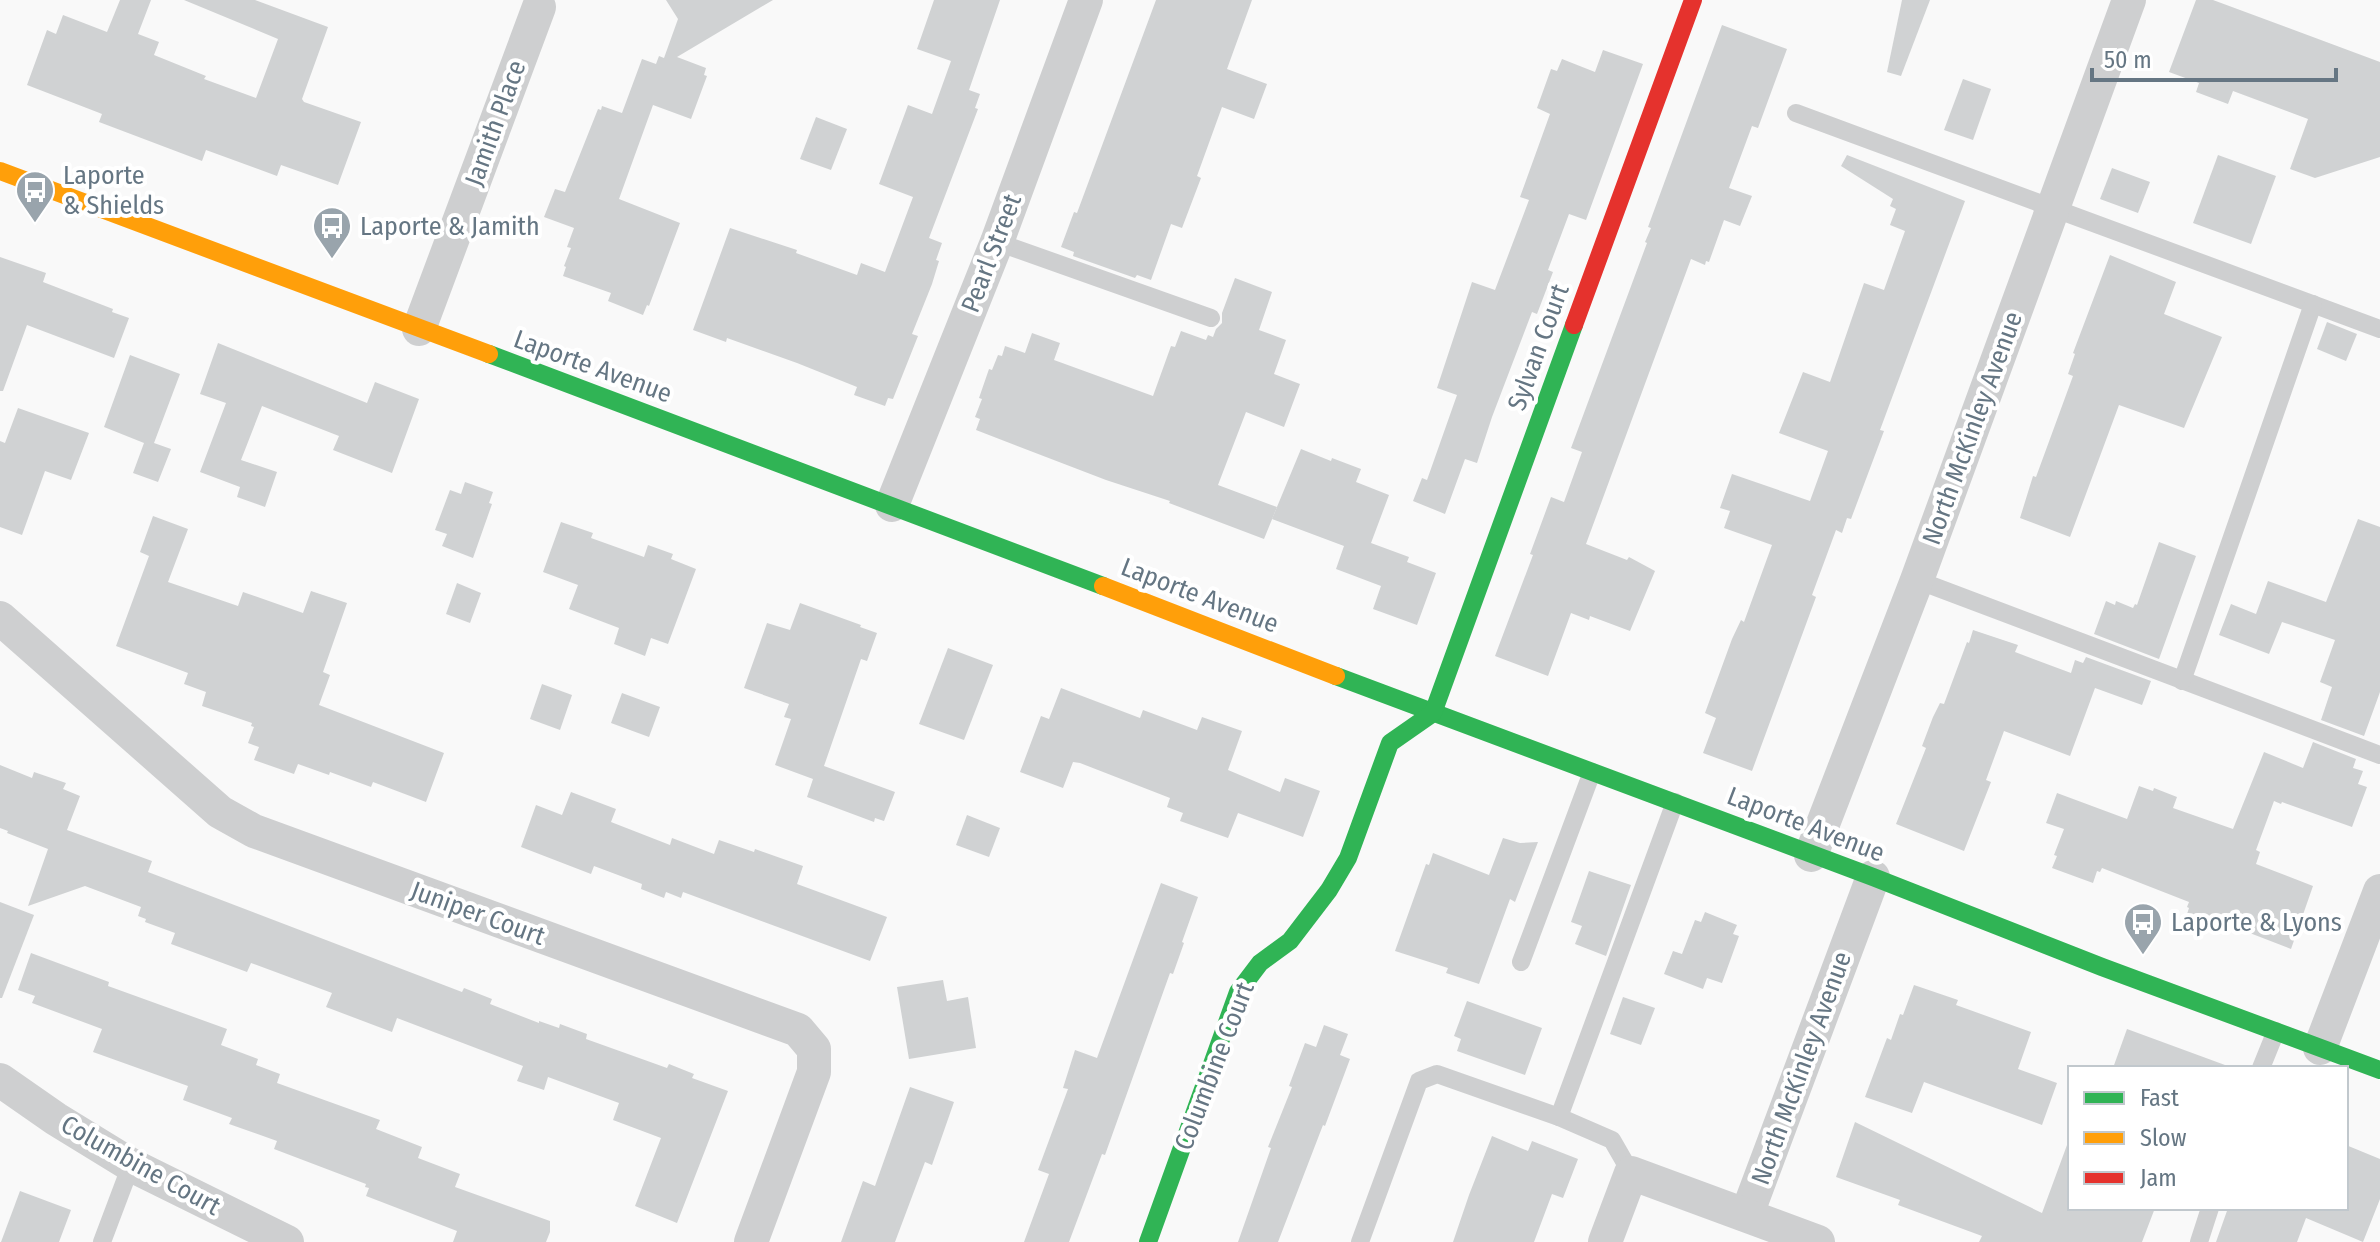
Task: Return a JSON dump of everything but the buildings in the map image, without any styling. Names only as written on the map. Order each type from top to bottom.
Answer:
[{"type":"street","name":"Pearl Street","points":[[892,505],[997,242],[1086,0]]},
{"type":"street","name":"Sylvan Court","points":[[1433,713],[1693,0]]},
{"type":"street","name":"North McKinley Avenue","points":[[1811,855],[1917,580],[2129,0]]},
{"type":"street","name":"Jamith Place","points":[[419,329],[539,7]]},
{"type":"street","name":"Laporte Avenue","points":[[0,171],[892,505],[1433,713],[2380,1070]]},
{"type":"street","name":"Juniper Court","points":[[0,618],[220,812],[254,831],[798,1030],[814,1049],[814,1072],[751,1242]]},
{"type":"street","name":"Columbine Court","points":[[1148,1242],[1238,992],[1260,963],[1290,941],[1329,890],[1348,858],[1390,743],[1433,713]]},
{"type":"street","name":"North McKinley Avenue","points":[[1747,1214],[1873,877]]},
{"type":"street","points":[[2320,1048],[2380,891]]},
{"type":"street","name":"Columbine Court","points":[[0,1080],[131,1165],[287,1242]]},
{"type":"street","points":[[1605,1242],[1631,1173],[1818,1242]]},
{"type":"lane","points":[[1796,113],[2380,329]]},
{"type":"lane","points":[[997,242],[1211,318]]},
{"type":"lane","points":[[2182,681],[2313,304]]},
{"type":"lane","points":[[1917,580],[2380,755]]},
{"type":"lane","points":[[1521,962],[1592,772]]},
{"type":"lane","points":[[1559,1117],[1675,802]]},
{"type":"lane","points":[[2262,1066],[2276,1031]]},
{"type":"lane","points":[[1360,1242],[1419,1081],[1437,1074],[1559,1117],[1612,1140],[1631,1173]]},
{"type":"lane","points":[[102,1242],[131,1165]]},
{"type":"lane","points":[[2199,1242],[2209,1210]]},
{"type":"traffic: fast","points":[[1148,1242],[1238,992],[1260,963],[1290,941],[1329,890],[1348,858],[1390,743],[1433,713],[1574,325]]},
{"type":"traffic: fast","points":[[489,354],[1103,586]]},
{"type":"traffic: fast","points":[[1336,676],[2380,1070]]},
{"type":"traffic: slow","points":[[0,171],[489,354]]},
{"type":"traffic: slow","points":[[1103,586],[1336,676]]},
{"type":"traffic: jam","points":[[1574,325],[1693,0]]},
{"type":"place","name":"Laporte & Shields","points":[[35,224]]},
{"type":"place","name":"Laporte & Jamith","points":[[332,260]]},
{"type":"place","name":"Laporte & Lyons","points":[[2143,956]]}]
